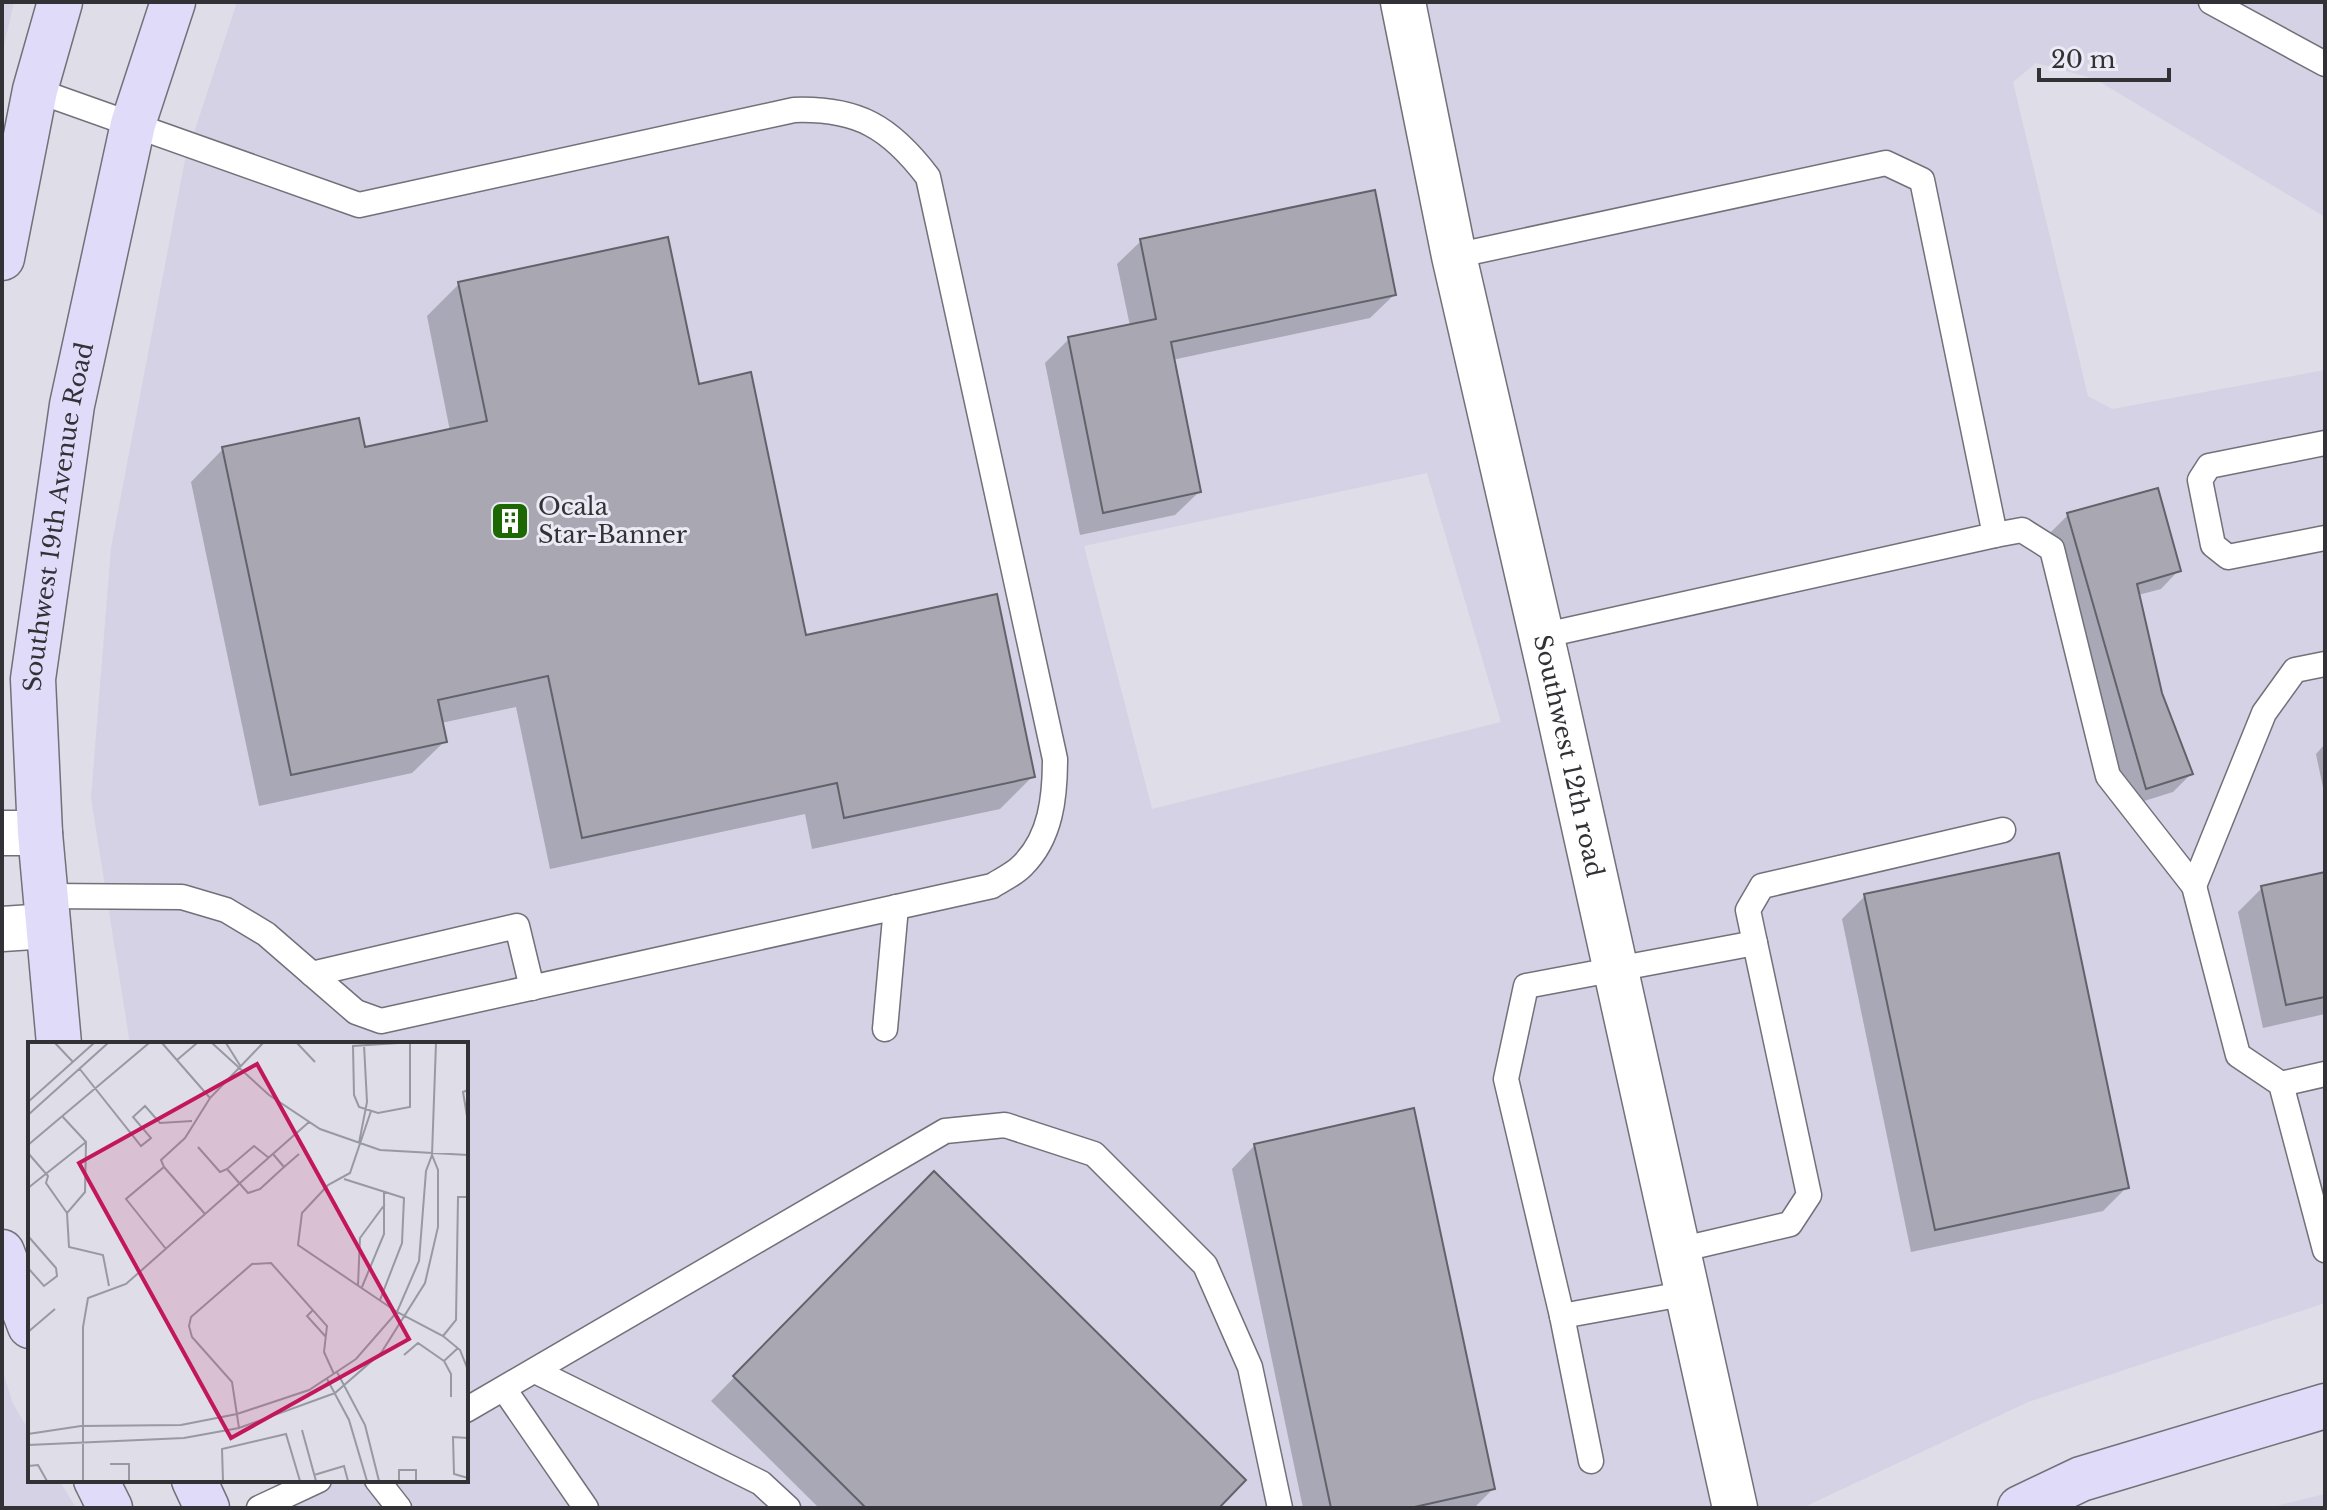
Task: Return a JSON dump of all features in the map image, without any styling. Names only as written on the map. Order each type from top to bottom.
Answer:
[{"type":"main road","points":[[2,258],[35,90],[60,2]]},
{"type":"main road","name":"Southwest 19th Avenue Road","points":[[59,1042],[47,911],[21,833],[33,679],[72,405],[133,124],[173,2]]},
{"type":"main road","points":[[2,1252],[28,1321]]},
{"type":"main road","points":[[2020,1508],[2081,1479],[2325,1406]]},
{"type":"main road","points":[[97,1482],[110,1508]]},
{"type":"main road","points":[[195,1482],[207,1508]]},
{"type":"street","name":"Southwest 12th road","points":[[1403,2],[1454,256],[1735,1508]]},
{"type":"street","points":[[2,929],[47,911]]},
{"type":"lane","points":[[2211,2],[2325,64]]},
{"type":"lane","points":[[35,90],[359,205],[794,110],[823,110],[851,116],[879,128],[906,148],[928,177],[1055,759],[1055,796],[1046,830],[1023,865],[992,886],[381,1021],[356,1012],[266,934],[226,910],[182,897],[47,911]]},
{"type":"lane","points":[[1454,256],[1886,163],[1922,180],[1995,535]]},
{"type":"lane","points":[[2325,443],[2209,466],[2200,480],[2213,545],[2228,557],[2325,538]]},
{"type":"lane","points":[[1541,636],[2022,530],[2052,549],[2108,776],[2194,886],[2238,1055],[2281,1084],[2325,1250]]},
{"type":"lane","points":[[2194,886],[2264,713],[2295,670],[2325,664]]},
{"type":"lane","points":[[1679,1250],[1790,1224],[1809,1195],[1748,910],[1762,886],[2003,830]]},
{"type":"lane","points":[[885,1029],[896,907]]},
{"type":"lane","points":[[312,974],[517,926],[532,988]]},
{"type":"lane","points":[[1591,1461],[1562,1316],[1506,1079],[1526,986],[1755,943]]},
{"type":"lane","points":[[2281,1084],[2325,1074]]},
{"type":"lane","points":[[468,1409],[945,1131],[1005,1125],[1094,1154],[1205,1265],[1250,1367],[1280,1508]]},
{"type":"lane","points":[[1562,1316],[1688,1293]]},
{"type":"lane","points":[[535,1371],[761,1483],[788,1508]]},
{"type":"lane","points":[[504,1389],[586,1508]]},
{"type":"lane","points":[[259,1508],[315,1482]]},
{"type":"lane","points":[[379,1482],[399,1508]]},
{"type":"shaded area","points":[[2,2],[14,2],[2,54]]},
{"type":"shaded area","points":[[237,2],[2325,2],[2325,217],[2095,79],[2036,63],[2013,82],[2088,396],[2112,409],[2325,370],[2325,1303],[2028,1402],[1802,1508],[288,1508],[272,1482],[468,1482],[468,1042],[130,1042],[91,798],[111,548],[185,160]],"holes":[[[1427,473],[1501,722],[1152,809],[1084,546]]]},
{"type":"shaded area","points":[[2,1369],[13,1404],[28,1429],[28,1482],[60,1482],[76,1508],[2,1508]]},
{"type":"shaded area","points":[[2325,1494],[2325,1508],[2268,1508]]},
{"type":"building","points":[[1375,190],[1396,295],[1171,342],[1201,492],[1103,513],[1068,337],[1156,319],[1140,239]]},
{"type":"building","name":"Ocala Star-Banner","points":[[668,237],[699,384],[751,372],[806,635],[997,594],[1035,777],[844,818],[837,783],[582,838],[548,676],[438,700],[447,742],[291,775],[222,447],[359,418],[365,447],[487,421],[458,282]]},
{"type":"building","points":[[2158,488],[2181,571],[2137,584],[2162,693],[2193,774],[2146,789],[2067,513]]},
{"type":"building","points":[[2059,853],[2129,1188],[1935,1230],[1864,894]]},
{"type":"building","points":[[2325,872],[2325,997],[2286,1005],[2261,886]]},
{"type":"building","points":[[1414,1108],[1495,1489],[1410,1508],[1331,1508],[1254,1144]]},
{"type":"building","points":[[934,1171],[1246,1480],[1219,1508],[866,1508],[733,1376]]},
{"type":"place","name":"Ocala Star-Banner","points":[[510,521]]}]
